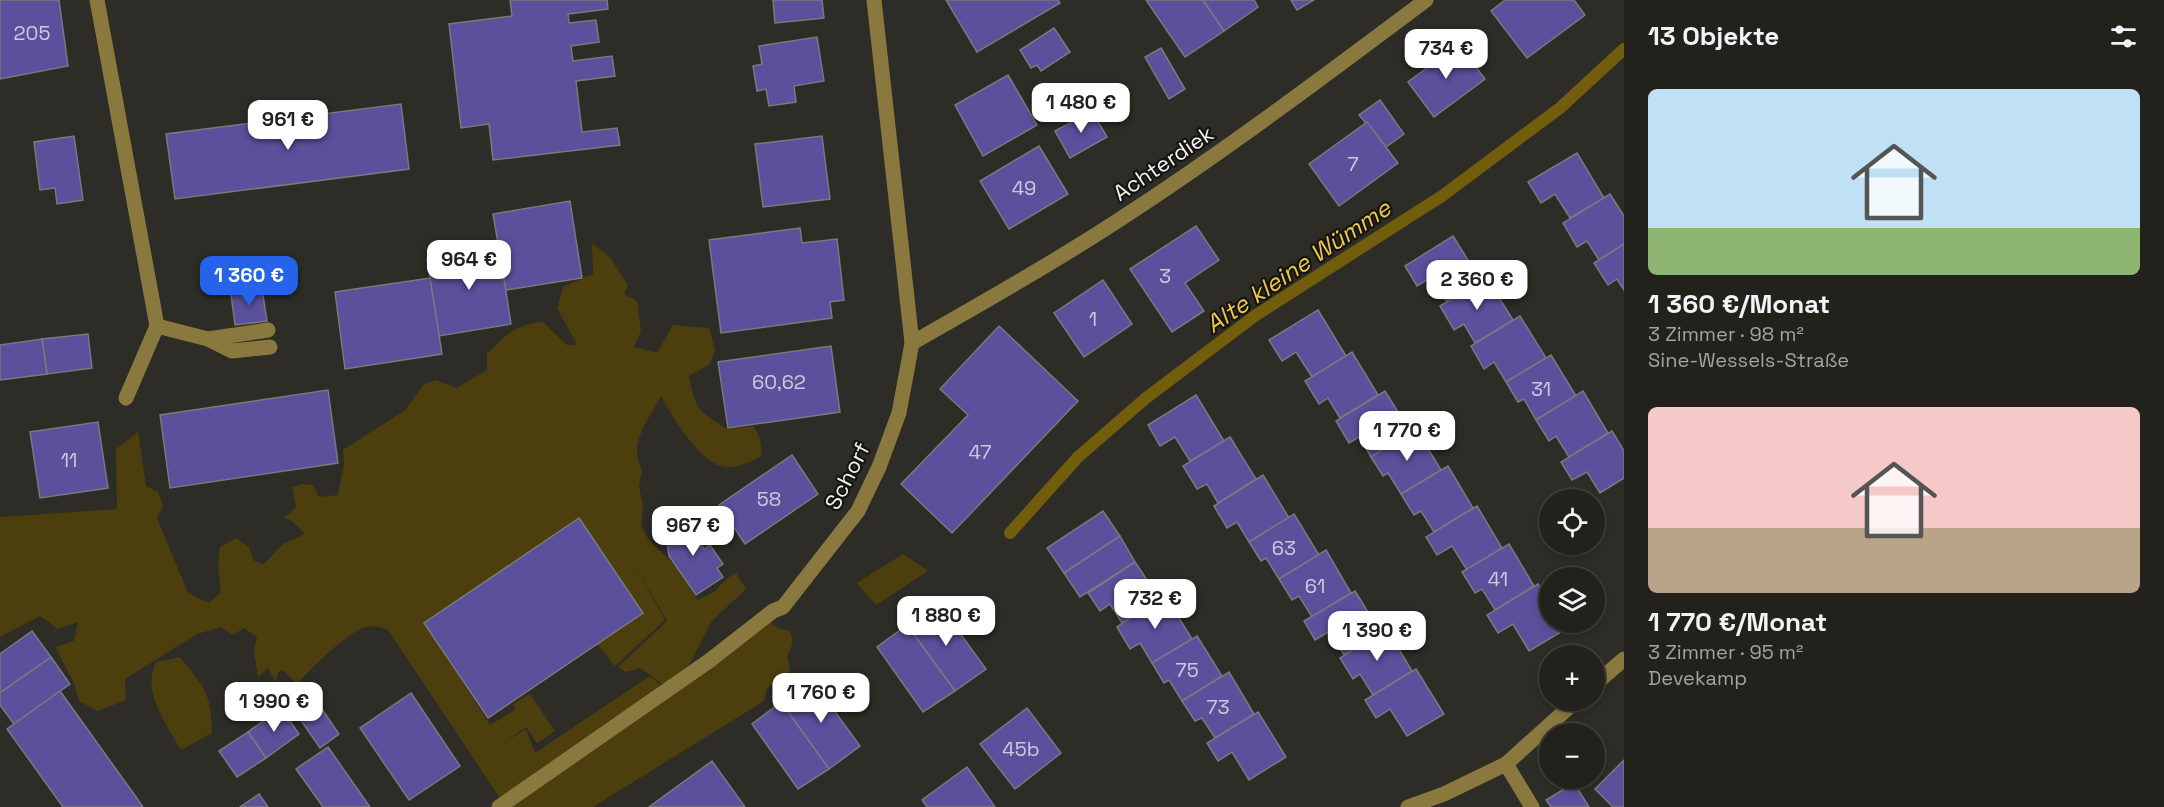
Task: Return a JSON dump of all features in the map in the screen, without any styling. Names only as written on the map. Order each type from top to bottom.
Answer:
[{"type":"street","points":[[98,0],[157,326],[126,398]]},
{"type":"street","name":"Schorf","points":[[499,807],[709,661],[773,611],[783,607],[838,537],[866,494],[899,413],[912,344],[874,0]]},
{"type":"street","name":"Achterdiek","points":[[912,344],[1059,259],[1153,198],[1426,0]]},
{"type":"street","points":[[157,326],[208,339],[232,351],[270,346]]},
{"type":"street","points":[[208,339],[268,330]]},
{"type":"street","points":[[1605,675],[1624,659]]},
{"type":"street","points":[[1408,807],[1444,794],[1506,764],[1565,711]]},
{"type":"street","points":[[1506,764],[1532,807]]},
{"type":"shaded area","points":[[592,244],[609,256],[628,285],[624,294],[637,301],[641,331],[634,347],[657,353],[673,325],[709,328],[715,350],[710,364],[689,376],[696,403],[704,413],[727,429],[754,426],[760,439],[762,456],[737,466],[721,466],[712,462],[695,446],[661,396],[641,432],[637,451],[642,470],[639,486],[643,507],[641,526],[649,540],[675,566],[697,599],[711,593],[736,573],[746,589],[712,621],[686,671],[665,686],[640,668],[626,672],[618,667],[667,621],[633,561],[665,620],[615,666],[597,644],[579,519],[424,623],[490,725],[516,709],[513,704],[530,694],[555,731],[537,743],[526,727],[504,742],[526,729],[535,753],[650,676],[663,687],[501,800],[388,630],[383,628],[365,627],[349,636],[319,661],[297,684],[283,670],[278,673],[276,682],[268,668],[258,677],[254,651],[257,637],[244,628],[233,635],[221,627],[197,634],[125,679],[126,700],[98,711],[79,701],[74,683],[55,647],[74,641],[78,622],[58,629],[40,616],[0,637],[0,517],[117,509],[116,449],[138,432],[146,486],[158,492],[163,506],[157,518],[188,593],[209,603],[221,592],[218,567],[220,547],[236,538],[249,547],[254,561],[264,564],[284,543],[305,534],[292,521],[284,518],[296,507],[292,487],[303,484],[313,485],[319,497],[338,495],[344,464],[343,450],[405,410],[424,384],[436,380],[456,388],[487,370],[487,354],[506,336],[525,325],[543,322],[567,345],[577,345],[557,308],[563,287],[593,274]]},
{"type":"shaded area","points":[[903,554],[928,571],[876,605],[857,583]]},
{"type":"shaded area","points":[[770,622],[791,633],[791,649],[787,655],[790,672],[767,688],[764,701],[593,807],[502,807]]},
{"type":"shaded area","points":[[180,657],[205,691],[212,719],[212,733],[181,750],[158,708],[152,684],[152,673],[156,662]]},
{"type":"building","points":[[0,0],[59,0],[68,66],[0,79]]},
{"type":"building","points":[[510,0],[607,0],[608,9],[568,14],[569,23],[596,20],[599,42],[571,46],[573,61],[612,56],[615,76],[576,81],[582,132],[617,128],[620,145],[493,160],[489,124],[461,128],[449,24],[512,16]]},
{"type":"building","points":[[773,0],[822,0],[824,18],[775,23]]},
{"type":"building","points":[[946,0],[1058,0],[1060,3],[977,52]]},
{"type":"building","points":[[1146,0],[1203,0],[1224,31],[1185,57]]},
{"type":"building","points":[[1203,0],[1254,0],[1258,7],[1224,31]]},
{"type":"building","points":[[1291,0],[1314,0],[1297,10]]},
{"type":"building","points":[[1505,0],[1574,0],[1585,15],[1527,58],[1491,11]]},
{"type":"building","points":[[1054,28],[1070,52],[1041,71],[1037,65],[1031,68],[1020,50]]},
{"type":"building","points":[[817,37],[824,81],[794,86],[796,102],[769,106],[766,89],[757,91],[753,66],[762,64],[759,46]]},
{"type":"building","points":[[1459,44],[1485,79],[1434,117],[1408,82]]},
{"type":"building","points":[[1161,48],[1185,89],[1169,99],[1145,57]]},
{"type":"building","points":[[1008,75],[1037,125],[983,156],[955,105]]},
{"type":"building","points":[[1380,100],[1404,134],[1386,147],[1359,115]]},
{"type":"building","points":[[401,104],[409,169],[175,199],[166,134]]},
{"type":"building","points":[[1092,111],[1107,137],[1070,158],[1055,131]]},
{"type":"building","points":[[1367,122],[1398,163],[1339,206],[1309,164]]},
{"type":"building","points":[[74,136],[83,200],[57,204],[55,188],[40,190],[34,142]]},
{"type":"building","points":[[822,136],[830,199],[763,207],[755,144]]},
{"type":"building","points":[[1039,146],[1068,194],[1009,229],[980,181]]},
{"type":"building","points":[[1577,153],[1604,198],[1570,218],[1555,194],[1541,203],[1528,182]]},
{"type":"building","points":[[1610,194],[1624,216],[1624,244],[1599,260],[1587,241],[1577,247],[1563,223]]},
{"type":"building","points":[[570,201],[582,278],[506,290],[493,214]]},
{"type":"building","points":[[1196,226],[1219,260],[1185,283],[1204,311],[1172,332],[1130,269]]},
{"type":"building","points":[[800,228],[802,243],[837,239],[844,300],[830,302],[832,318],[721,333],[709,240]]},
{"type":"building","points":[[1453,236],[1481,281],[1447,302],[1432,277],[1417,286],[1405,266]]},
{"type":"building","points":[[1624,244],[1624,290],[1617,279],[1608,285],[1594,263]]},
{"type":"building","points":[[499,247],[511,324],[439,336],[427,259]]},
{"type":"building","points":[[430,278],[442,354],[345,369],[335,292]]},
{"type":"building","points":[[1487,278],[1513,320],[1475,343],[1464,324],[1454,330],[1440,306]]},
{"type":"building","points":[[1103,280],[1132,324],[1084,357],[1054,313]]},
{"type":"building","points":[[262,289],[267,321],[235,325],[231,294]]},
{"type":"building","points":[[1318,310],[1346,356],[1312,377],[1296,352],[1282,361],[1269,340]]},
{"type":"building","points":[[1520,316],[1546,358],[1506,382],[1494,362],[1484,369],[1471,346]]},
{"type":"building","points":[[999,326],[1078,401],[952,533],[901,484],[968,415],[940,389]]},
{"type":"building","points":[[88,334],[92,368],[47,374],[42,339]]},
{"type":"building","points":[[42,339],[47,374],[0,380],[0,345]]},
{"type":"building","points":[[831,346],[840,412],[728,428],[718,362]]},
{"type":"building","points":[[1352,352],[1378,395],[1340,418],[1328,398],[1319,404],[1305,381]]},
{"type":"building","points":[[1551,355],[1576,396],[1536,420],[1524,399],[1518,402],[1506,382]]},
{"type":"building","points":[[328,390],[338,463],[170,488],[160,415]]},
{"type":"building","points":[[1385,391],[1411,433],[1371,457],[1359,437],[1349,443],[1336,421]]},
{"type":"building","points":[[1583,391],[1608,433],[1569,457],[1556,436],[1549,441],[1536,420]]},
{"type":"building","points":[[1196,395],[1224,441],[1190,461],[1175,437],[1160,446],[1148,425]]},
{"type":"building","points":[[98,422],[108,488],[40,498],[30,432]]},
{"type":"building","points":[[1416,429],[1441,470],[1401,494],[1388,473],[1383,476],[1371,457]]},
{"type":"building","points":[[1612,431],[1624,451],[1624,478],[1605,490],[1598,489],[1587,472],[1572,480],[1561,462]]},
{"type":"building","points":[[1230,437],[1256,479],[1218,503],[1207,484],[1197,489],[1183,466]]},
{"type":"building","points":[[792,455],[818,494],[745,544],[719,505]]},
{"type":"building","points":[[1448,466],[1473,508],[1434,532],[1421,511],[1414,515],[1401,494]]},
{"type":"building","points":[[1263,475],[1289,518],[1249,542],[1237,522],[1227,528],[1214,506]]},
{"type":"building","points":[[1477,506],[1502,548],[1467,570],[1452,546],[1437,555],[1426,537]]},
{"type":"building","points":[[1103,511],[1120,536],[1064,573],[1047,548]]},
{"type":"building","points":[[1294,514],[1319,555],[1279,579],[1266,558],[1261,561],[1249,542]]},
{"type":"building","points":[[579,518],[643,613],[488,718],[424,623]]},
{"type":"building","points":[[684,518],[704,549],[710,545],[723,564],[717,568],[723,577],[696,595],[669,556],[665,530]]},
{"type":"building","points":[[1120,536],[1135,562],[1080,597],[1064,573]]},
{"type":"building","points":[[1509,544],[1534,586],[1495,610],[1482,589],[1475,593],[1462,572]]},
{"type":"building","points":[[1326,550],[1351,593],[1312,617],[1299,596],[1292,600],[1279,579]]},
{"type":"building","points":[[1135,562],[1159,598],[1122,623],[1110,604],[1100,611],[1088,593]]},
{"type":"building","points":[[1538,584],[1539,633],[1559,633],[1529,651],[1513,624],[1498,633],[1487,615]]},
{"type":"building","points":[[1355,591],[1381,633],[1344,655],[1330,631],[1315,640],[1304,621]]},
{"type":"building","points":[[1166,597],[1192,639],[1152,663],[1140,643],[1130,649],[1117,627],[1159,598]]},
{"type":"building","points":[[938,603],[986,669],[955,691],[907,625]]},
{"type":"building","points":[[907,625],[955,691],[923,712],[877,647]]},
{"type":"building","points":[[1387,629],[1412,671],[1373,695],[1360,674],[1353,679],[1340,658]]},
{"type":"building","points":[[32,631],[51,657],[0,693],[0,654]]},
{"type":"building","points":[[1197,636],[1222,676],[1182,701],[1169,680],[1164,683],[1152,663]]},
{"type":"building","points":[[51,657],[70,684],[14,724],[0,705],[0,693]]},
{"type":"building","points":[[1416,669],[1444,714],[1407,736],[1390,709],[1376,718],[1365,700]]},
{"type":"building","points":[[1229,672],[1254,714],[1215,738],[1202,718],[1195,721],[1182,701]]},
{"type":"building","points":[[812,680],[860,746],[829,769],[781,702]]},
{"type":"building","points":[[60,691],[143,807],[63,807],[7,729]]},
{"type":"building","points":[[411,693],[460,766],[409,800],[360,728]]},
{"type":"building","points":[[313,696],[339,734],[320,748],[293,709]]},
{"type":"building","points":[[781,702],[829,769],[798,789],[752,724]]},
{"type":"building","points":[[281,708],[299,734],[266,758],[248,732]]},
{"type":"building","points":[[1027,708],[1061,753],[1015,789],[980,744]]},
{"type":"building","points":[[1258,712],[1286,757],[1249,780],[1232,752],[1218,761],[1207,743]]},
{"type":"building","points":[[248,732],[266,758],[237,777],[219,751]]},
{"type":"building","points":[[328,747],[370,807],[323,807],[296,769]]},
{"type":"building","points":[[1624,760],[1624,807],[1613,807],[1595,789],[1605,789],[1605,779]]},
{"type":"building","points":[[712,761],[745,807],[649,807]]},
{"type":"building","points":[[967,767],[995,807],[927,807],[922,800]]},
{"type":"building","points":[[1564,789],[1578,789],[1589,807],[1551,807],[1546,800]]},
{"type":"building","points":[[259,794],[268,807],[240,807]]},
{"type":"waterway","name":"Alte kleine Wümme","points":[[1010,533],[1078,457],[1146,398],[1256,315],[1442,196],[1560,108],[1624,49]]}]
